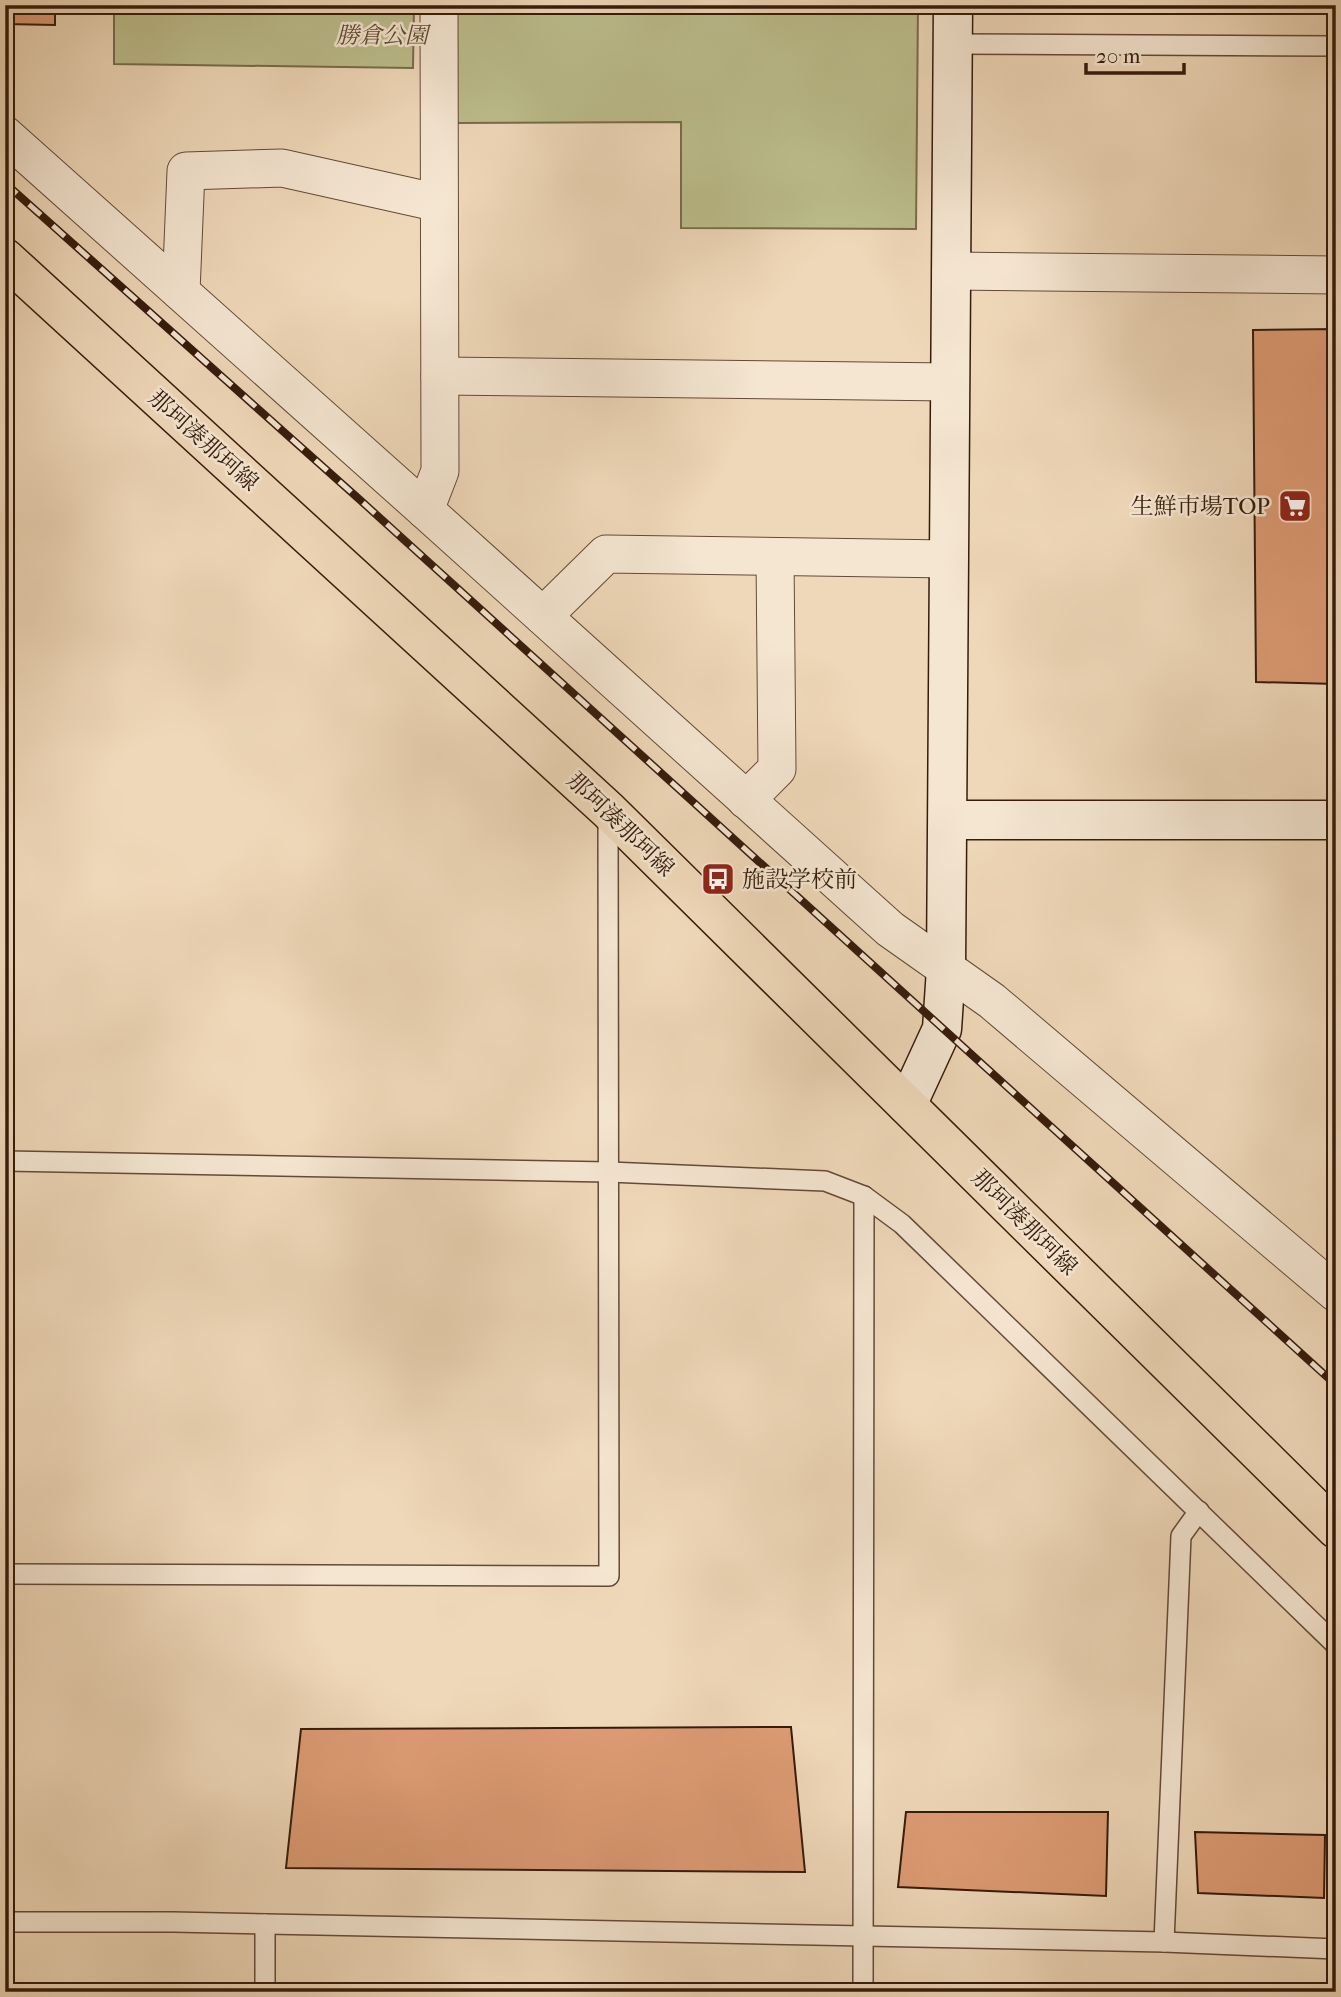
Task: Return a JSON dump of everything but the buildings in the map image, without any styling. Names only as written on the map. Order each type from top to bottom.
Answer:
[{"type":"main road","name":"那珂湊那珂線","points":[[5,258],[608,810],[1336,1529]]},
{"type":"street","points":[[425,510],[440,471],[439,5]]},
{"type":"street","points":[[907,1105],[942,1030],[946,969],[953,5]]},
{"type":"street","points":[[5,135],[890,929],[992,1001],[1336,1293]]},
{"type":"street","points":[[181,292],[186,170],[282,168],[439,203]]},
{"type":"street","points":[[951,271],[1336,275]]},
{"type":"street","points":[[440,376],[950,382]]},
{"type":"street","points":[[543,616],[606,554],[949,559]]},
{"type":"street","points":[[746,800],[778,769],[775,557]]},
{"type":"street","points":[[948,820],[1336,820]]},
{"type":"lane","points":[[953,44],[1336,46]]},
{"type":"lane","points":[[5,1574],[608,1576],[608,810]]},
{"type":"lane","points":[[5,1161],[609,1172],[825,1181],[864,1196],[902,1224],[1336,1645]]},
{"type":"lane","points":[[863,1992],[864,1196]]},
{"type":"lane","points":[[1164,1942],[1181,1536],[1199,1511]]},
{"type":"lane","points":[[5,1922],[265,1924],[1164,1942],[1336,1949]]},
{"type":"lane","points":[[265,1924],[265,1992]]},
{"type":"green space","name":"勝倉公園","points":[[114,5],[414,5],[413,68],[114,64]]},
{"type":"green space","points":[[455,5],[918,5],[916,229],[681,228],[681,122],[456,123]]},
{"type":"railway","points":[[5,183],[359,499],[1336,1385]]},
{"type":"place","name":"生鮮市場TOP","points":[[1295,506]]},
{"type":"place","name":"施設学校前","points":[[718,879]]}]
